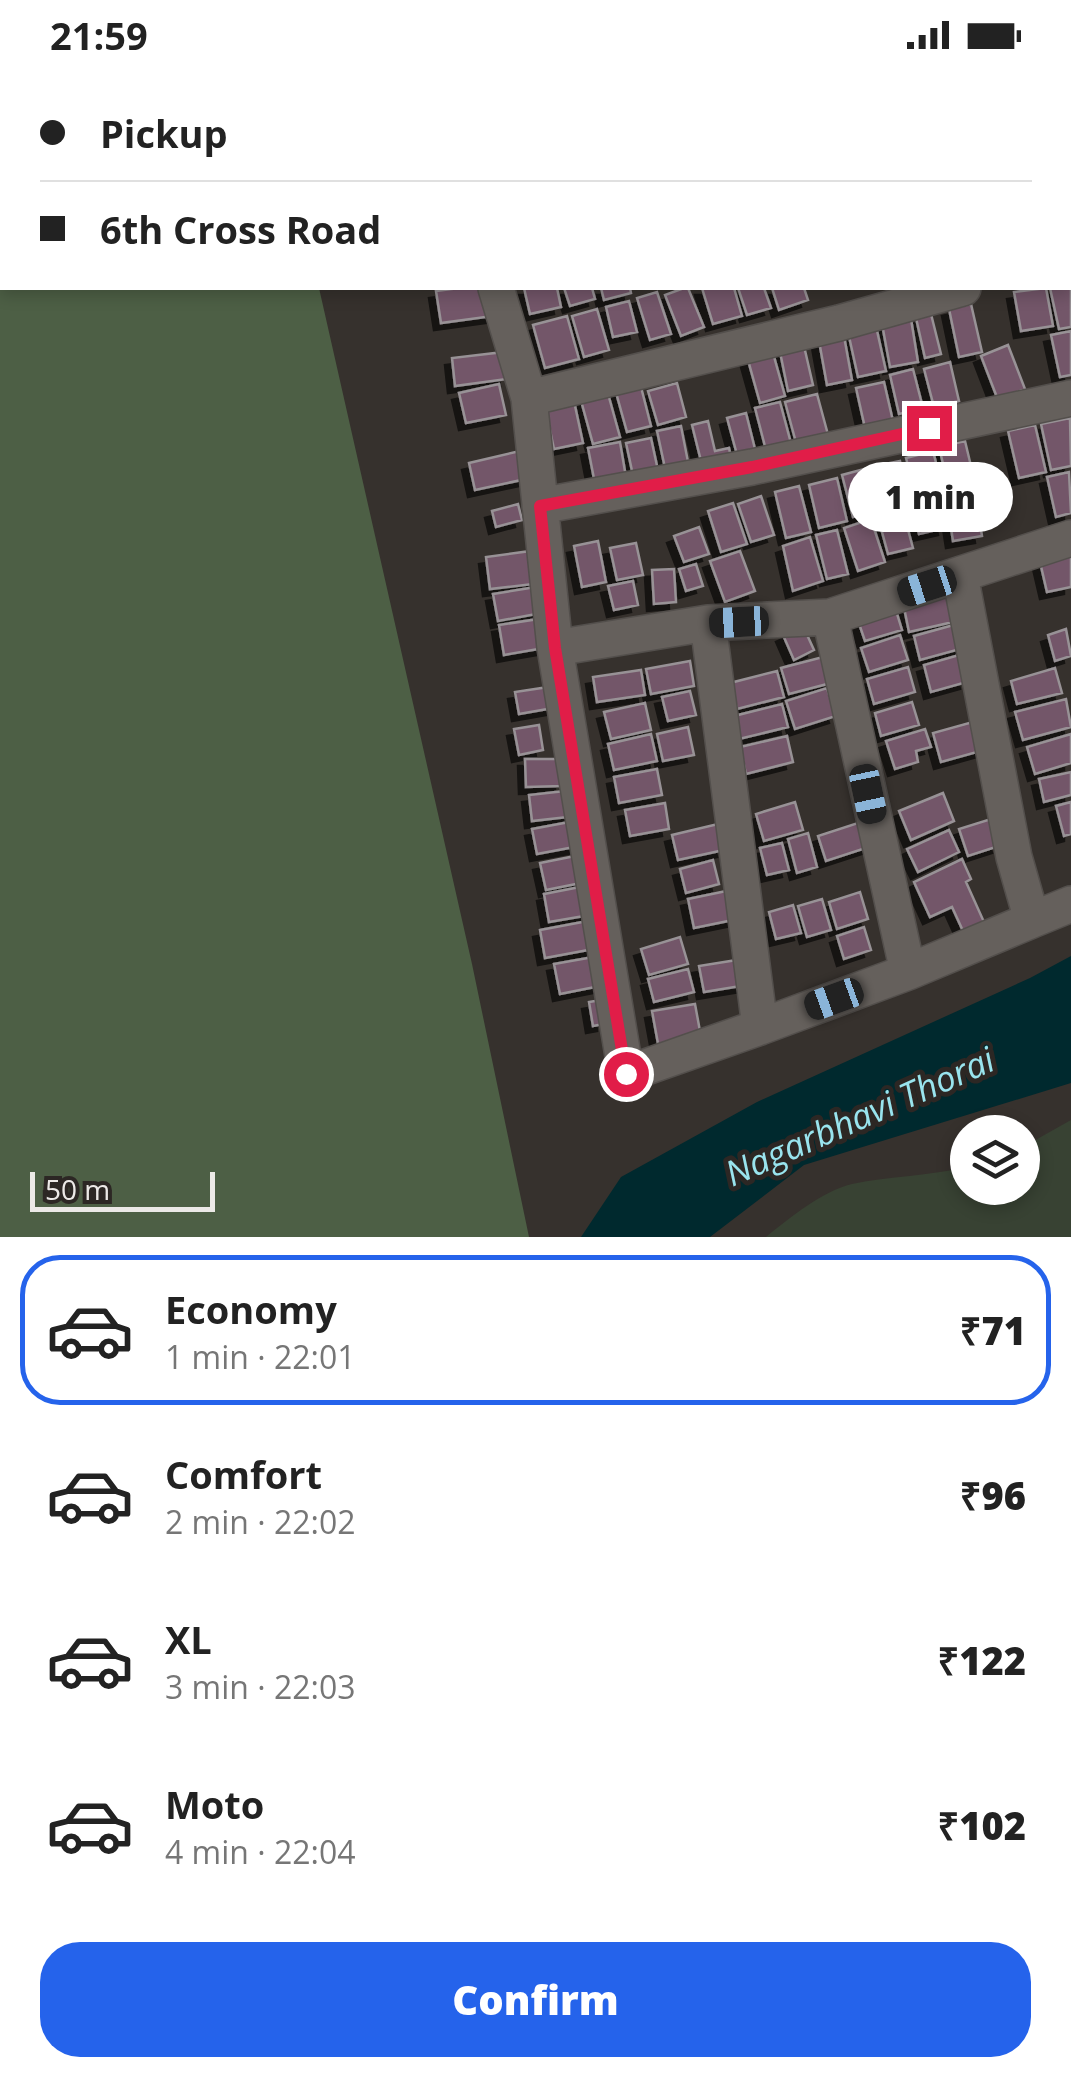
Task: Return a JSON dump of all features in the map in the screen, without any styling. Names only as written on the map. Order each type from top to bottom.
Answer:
[{"type":"street","points":[[497,290],[529,398],[555,648],[626,1074],[908,972],[1071,904]]},
{"type":"street","points":[[529,398],[839,322],[922,293]]},
{"type":"street","points":[[540,506],[752,467],[1071,398]]},
{"type":"street","points":[[555,648],[708,623],[830,618],[1071,538]]},
{"type":"street","points":[[960,575],[1014,856],[1032,920]]},
{"type":"street","points":[[830,618],[908,972]]},
{"type":"street","points":[[708,623],[760,1027]]},
{"type":"green space","points":[[0,290],[319,290],[472,964],[529,1237],[0,1237]]},
{"type":"green space","points":[[1071,1120],[1071,1237],[766,1237],[818,1199],[841,1188],[950,1170],[950,1205],[1040,1205],[1040,1137]]},
{"type":"water","name":"Nagarbhavi Thorai","points":[[1071,956],[1071,1083],[967,1115],[950,1115],[950,1120],[804,1165],[710,1237],[581,1237],[621,1177],[757,1102]]},
{"type":"building","points":[[489,290],[493,316],[441,323],[436,291]]},
{"type":"building","points":[[524,290],[557,290],[561,307],[530,314]]},
{"type":"building","points":[[565,290],[593,290],[595,299],[570,306]]},
{"type":"building","points":[[602,290],[630,290],[631,293],[604,300]]},
{"type":"building","points":[[689,290],[704,327],[681,336],[665,295]]},
{"type":"building","points":[[703,290],[735,290],[742,316],[713,324]]},
{"type":"building","points":[[739,290],[765,290],[771,308],[747,315]]},
{"type":"building","points":[[773,290],[805,290],[808,300],[779,310]]},
{"type":"building","points":[[1046,290],[1053,326],[1021,331],[1014,292]]},
{"type":"building","points":[[1050,290],[1071,290],[1071,327],[1059,329]]},
{"type":"building","points":[[657,292],[671,334],[650,340],[637,298]]},
{"type":"building","points":[[629,301],[637,332],[613,337],[606,307]]},
{"type":"building","points":[[971,304],[982,352],[959,357],[949,309]]},
{"type":"building","points":[[597,309],[609,350],[584,357],[572,316]]},
{"type":"building","points":[[931,314],[941,354],[925,358],[916,318]]},
{"type":"building","points":[[567,316],[579,359],[545,368],[533,325]]},
{"type":"building","points":[[911,319],[918,362],[890,367],[882,324]]},
{"type":"building","points":[[876,326],[886,371],[858,377],[848,332]]},
{"type":"building","points":[[1071,331],[1071,375],[1060,377],[1051,335]]},
{"type":"building","points":[[844,336],[852,380],[827,385],[819,341]]},
{"type":"building","points":[[1008,345],[1025,389],[998,400],[981,356]]},
{"type":"building","points":[[804,346],[813,385],[788,391],[780,352]]},
{"type":"building","points":[[504,352],[507,379],[455,386],[452,358]]},
{"type":"building","points":[[773,353],[785,396],[760,403],[748,360]]},
{"type":"building","points":[[950,362],[959,401],[934,407],[924,369]]},
{"type":"building","points":[[913,369],[923,408],[899,414],[890,375]]},
{"type":"building","points":[[884,382],[893,421],[865,428],[856,388]]},
{"type":"building","points":[[640,383],[651,426],[627,432],[615,389]]},
{"type":"building","points":[[677,383],[686,417],[658,425],[648,391]]},
{"type":"building","points":[[499,384],[506,415],[466,423],[459,393]]},
{"type":"building","points":[[607,390],[620,437],[593,444],[580,397]]},
{"type":"building","points":[[817,394],[830,442],[798,450],[785,402]]},
{"type":"building","points":[[574,401],[583,443],[554,449],[545,407]]},
{"type":"building","points":[[780,402],[792,447],[767,454],[755,408]]},
{"type":"building","points":[[746,413],[757,457],[739,462],[727,418]]},
{"type":"building","points":[[1070,418],[1071,466],[1051,470],[1041,424]]},
{"type":"building","points":[[708,421],[715,451],[729,448],[733,466],[704,473],[692,425]]},
{"type":"building","points":[[1035,425],[1046,472],[1019,478],[1008,431]]},
{"type":"building","points":[[681,426],[691,477],[668,482],[657,431]]},
{"type":"building","points":[[651,438],[659,475],[634,480],[626,443]]},
{"type":"building","points":[[965,441],[976,487],[950,493],[939,447]]},
{"type":"building","points":[[620,442],[627,483],[596,489],[588,448]]},
{"type":"building","points":[[520,451],[526,479],[475,490],[469,463]]},
{"type":"building","points":[[933,451],[945,498],[918,505],[906,458]]},
{"type":"building","points":[[900,461],[909,507],[885,512],[875,466]]},
{"type":"building","points":[[868,468],[878,511],[853,517],[842,475]]},
{"type":"building","points":[[1069,472],[1071,513],[1056,517],[1047,477]]},
{"type":"building","points":[[837,478],[847,521],[819,528],[809,485]]},
{"type":"building","points":[[799,486],[811,532],[786,538],[775,492]]},
{"type":"building","points":[[761,496],[774,535],[751,542],[738,504]]},
{"type":"building","points":[[976,498],[982,536],[953,541],[947,502]]},
{"type":"building","points":[[733,503],[747,544],[721,552],[708,511]]},
{"type":"building","points":[[518,504],[522,520],[496,527],[492,511]]},
{"type":"building","points":[[939,504],[945,528],[919,534],[913,511]]},
{"type":"building","points":[[904,515],[913,548],[888,554],[879,521]]},
{"type":"building","points":[[871,519],[885,562],[858,571],[844,528]]},
{"type":"building","points":[[699,527],[709,554],[684,562],[674,536]]},
{"type":"building","points":[[837,530],[848,574],[827,579],[816,535]]},
{"type":"building","points":[[810,537],[823,581],[793,591],[783,546]]},
{"type":"building","points":[[598,541],[606,582],[582,587],[574,546]]},
{"type":"building","points":[[636,543],[643,575],[617,580],[610,548]]},
{"type":"building","points":[[538,550],[542,583],[490,589],[486,557]]},
{"type":"building","points":[[740,551],[755,591],[725,602],[710,561]]},
{"type":"building","points":[[1071,556],[1071,587],[1047,592],[1040,562]]},
{"type":"building","points":[[696,564],[703,586],[686,591],[679,569]]},
{"type":"building","points":[[674,569],[676,602],[654,604],[652,570]]},
{"type":"building","points":[[633,581],[638,605],[614,610],[608,586]]},
{"type":"building","points":[[542,586],[547,612],[498,621],[493,594]]},
{"type":"building","points":[[945,589],[953,622],[909,632],[902,598]]},
{"type":"building","points":[[894,604],[902,630],[865,641],[856,615]]},
{"type":"building","points":[[545,618],[550,647],[504,655],[499,625]]},
{"type":"building","points":[[957,624],[964,648],[920,660],[914,636]]},
{"type":"building","points":[[803,626],[814,650],[794,660],[783,635]]},
{"type":"building","points":[[1066,629],[1071,656],[1055,661],[1048,635]]},
{"type":"building","points":[[900,635],[908,660],[869,672],[861,648]]},
{"type":"building","points":[[959,655],[967,682],[931,692],[924,665]]},
{"type":"building","points":[[823,657],[831,683],[789,694],[781,668]]},
{"type":"building","points":[[690,661],[694,686],[651,694],[646,669]]},
{"type":"building","points":[[908,667],[915,692],[874,704],[867,679]]},
{"type":"building","points":[[1055,668],[1062,693],[1017,704],[1011,681]]},
{"type":"building","points":[[641,670],[645,695],[597,702],[593,677]]},
{"type":"building","points":[[777,671],[784,697],[737,709],[730,683]]},
{"type":"building","points":[[555,686],[559,707],[519,714],[515,692]]},
{"type":"building","points":[[827,688],[836,716],[795,729],[786,701]]},
{"type":"building","points":[[690,691],[696,715],[668,721],[662,697]]},
{"type":"building","points":[[1066,699],[1071,727],[1023,740],[1015,712]]},
{"type":"building","points":[[912,702],[919,725],[881,736],[875,713]]},
{"type":"building","points":[[645,703],[651,730],[611,739],[604,712]]},
{"type":"building","points":[[782,704],[788,727],[739,739],[734,716]]},
{"type":"building","points":[[980,720],[988,749],[941,762],[933,733]]},
{"type":"building","points":[[539,725],[543,750],[519,755],[514,729]]},
{"type":"building","points":[[688,727],[694,755],[663,761],[657,734]]},
{"type":"building","points":[[925,729],[931,747],[916,751],[918,762],[895,769],[886,741]]},
{"type":"building","points":[[651,734],[657,761],[614,770],[608,744]]},
{"type":"building","points":[[1071,734],[1071,763],[1035,774],[1027,747]]},
{"type":"building","points":[[787,736],[793,762],[746,774],[740,747]]},
{"type":"building","points":[[525,759],[562,759],[562,786],[526,787]]},
{"type":"building","points":[[657,769],[662,795],[619,803],[614,777]]},
{"type":"building","points":[[1071,772],[1071,795],[1044,802],[1039,779]]},
{"type":"building","points":[[574,790],[577,816],[532,821],[529,795]]},
{"type":"building","points":[[943,793],[954,821],[911,840],[899,811]]},
{"type":"building","points":[[795,802],[803,830],[764,841],[756,814]]},
{"type":"building","points":[[1071,802],[1071,834],[1064,836],[1056,806]]},
{"type":"building","points":[[665,803],[669,829],[630,836],[625,810]]},
{"type":"building","points":[[991,819],[999,846],[968,856],[959,829]]},
{"type":"building","points":[[580,820],[585,845],[537,854],[532,829]]},
{"type":"building","points":[[864,821],[872,846],[826,861],[818,836]]},
{"type":"building","points":[[718,824],[724,850],[678,860],[672,835]]},
{"type":"building","points":[[949,830],[959,852],[918,872],[907,849]]},
{"type":"building","points":[[808,833],[817,867],[797,873],[788,839]]},
{"type":"building","points":[[782,843],[789,870],[767,875],[760,848]]},
{"type":"building","points":[[585,854],[591,881],[546,890],[540,863]]},
{"type":"building","points":[[962,859],[971,879],[966,882],[984,922],[963,931],[952,907],[930,917],[914,882]]},
{"type":"building","points":[[713,860],[719,884],[686,893],[680,869]]},
{"type":"building","points":[[590,885],[596,914],[549,922],[544,894]]},
{"type":"building","points":[[731,890],[738,919],[694,928],[688,899]]},
{"type":"building","points":[[860,892],[868,919],[837,929],[829,902]]},
{"type":"building","points":[[822,899],[831,930],[807,937],[798,906]]},
{"type":"building","points":[[793,905],[801,933],[776,939],[769,912]]},
{"type":"building","points":[[593,920],[599,948],[545,958],[540,930]]},
{"type":"building","points":[[864,927],[871,950],[844,959],[837,936]]},
{"type":"building","points":[[680,937],[688,964],[649,975],[641,949]]},
{"type":"building","points":[[599,956],[605,985],[560,994],[554,964]]},
{"type":"building","points":[[743,959],[747,985],[704,992],[699,966]]},
{"type":"building","points":[[688,969],[694,992],[654,1002],[648,979]]},
{"type":"building","points":[[601,1000],[604,1024],[593,1026],[589,1002]]},
{"type":"building","points":[[695,1004],[702,1042],[659,1049],[652,1011]]},
{"type":"route","points":[[626,1074],[555,648],[540,506],[752,467],[929,428]]}]
